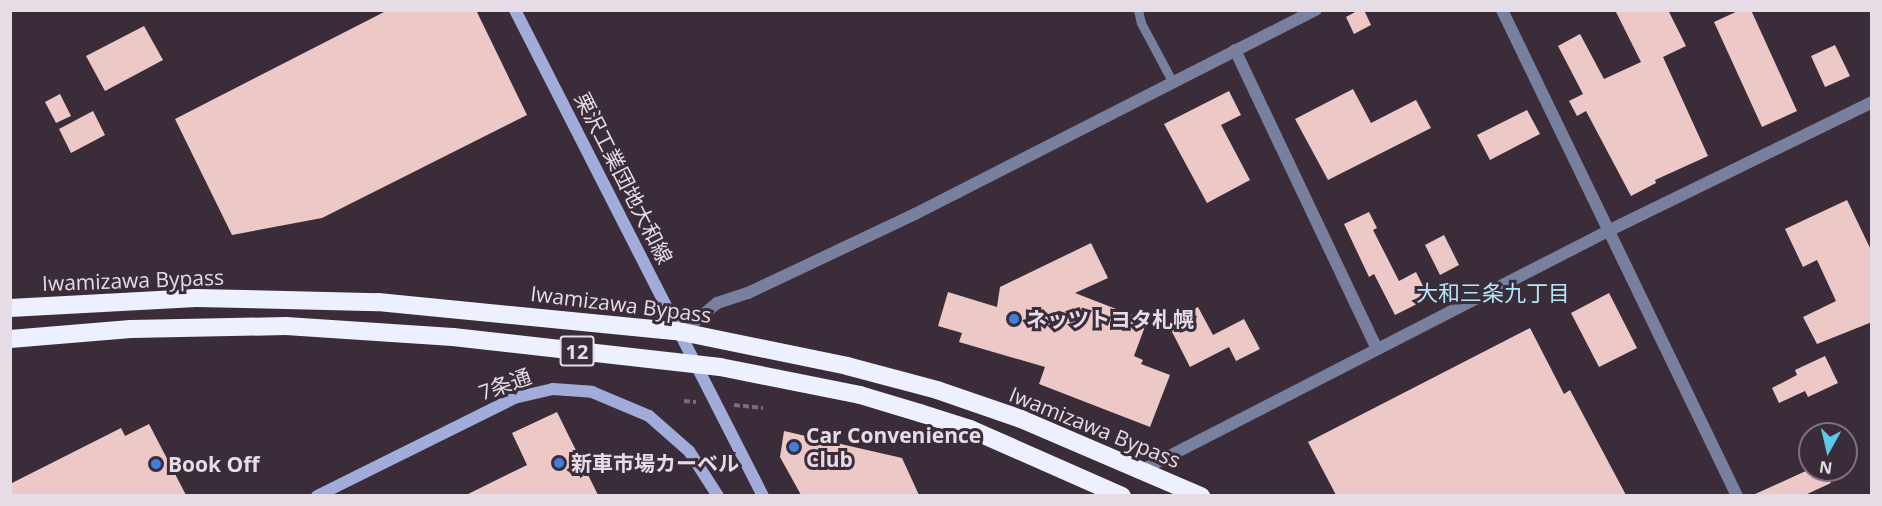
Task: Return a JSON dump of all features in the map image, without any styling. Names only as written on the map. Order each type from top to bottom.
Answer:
[{"type":"highway","name":"Iwamizawa Bypass","points":[[10,308],[196,298],[378,302],[682,332],[825,361],[937,390],[1021,419],[1201,495]]},
{"type":"highway","name":"12","points":[[10,339],[131,329],[286,326],[453,337],[697,364],[814,385],[910,410],[970,429],[1122,495]]},
{"type":"street","name":"栗沢工業団地大和線","points":[[515,10],[682,332],[763,495]]},
{"type":"street","points":[[682,332],[717,303],[748,293],[915,214],[1316,10]]},
{"type":"street","points":[[1502,10],[1737,495]]},
{"type":"street","points":[[1235,50],[1377,350]]},
{"type":"street","points":[[1142,470],[1610,230],[1872,102]]},
{"type":"street","name":"7条通","points":[[317,495],[514,398],[553,389],[592,392],[649,416],[689,451],[718,495]]},
{"type":"lane","points":[[1138,10],[1141,23],[1173,83]]},
{"type":"building","points":[[388,10],[476,10],[527,115],[322,218],[232,235],[175,119]]},
{"type":"building","points":[[1359,10],[1364,10],[1371,25],[1354,34],[1346,17]]},
{"type":"building","points":[[1615,10],[1668,10],[1686,46],[1663,57],[1708,156],[1655,180],[1656,183],[1631,196],[1586,111],[1577,116],[1569,101],[1583,94],[1558,46],[1580,34],[1604,79],[1641,62]]},
{"type":"building","points":[[1740,10],[1751,10],[1797,111],[1762,127],[1714,22]]},
{"type":"building","points":[[144,26],[163,60],[105,91],[86,56]]},
{"type":"building","points":[[1835,45],[1850,76],[1825,87],[1811,56]]},
{"type":"building","points":[[1353,89],[1371,123],[1416,100],[1431,128],[1328,180],[1295,119]]},
{"type":"building","points":[[1229,91],[1241,115],[1221,125],[1250,180],[1207,203],[1164,124]]},
{"type":"building","points":[[60,94],[71,116],[56,123],[45,102]]},
{"type":"building","points":[[1527,110],[1540,134],[1490,160],[1477,135]]},
{"type":"building","points":[[93,111],[105,135],[71,153],[59,129]]},
{"type":"building","points":[[1847,200],[1872,252],[1872,322],[1817,344],[1803,317],[1836,301],[1817,260],[1803,267],[1785,229]]},
{"type":"building","points":[[1369,212],[1377,228],[1373,230],[1399,281],[1416,272],[1429,298],[1395,315],[1374,274],[1369,277],[1344,224]]},
{"type":"building","points":[[1444,235],[1459,265],[1440,275],[1425,245]]},
{"type":"building","points":[[1091,243],[1108,278],[1075,293],[1147,321],[1134,356],[1143,360],[1141,364],[1170,375],[1150,427],[1039,384],[1045,367],[959,342],[962,333],[938,326],[948,292],[997,307],[1000,287]]},
{"type":"building","points":[[1609,293],[1637,348],[1599,367],[1571,313]]},
{"type":"building","points":[[1198,307],[1213,335],[1244,319],[1260,349],[1236,361],[1229,347],[1190,367],[1167,322]]},
{"type":"building","points":[[1530,328],[1564,394],[1570,390],[1626,495],[1336,495],[1308,442]]},
{"type":"building","points":[[1825,356],[1838,383],[1808,397],[1805,391],[1779,403],[1772,388],[1797,375],[1795,370]]},
{"type":"building","points":[[557,412],[598,495],[466,495],[527,465],[512,433]]},
{"type":"building","points":[[149,424],[186,495],[10,495],[10,484],[121,428],[125,436]]},
{"type":"building","points":[[784,431],[902,458],[919,495],[801,495],[780,457]]},
{"type":"building","points":[[1798,475],[1798,482],[1831,483],[1805,495],[1753,495]]},
{"type":"place","name":"ネッツトヨタ札幌","points":[[1014,319]]},
{"type":"place","name":"Car Convenience Club","points":[[794,447]]},
{"type":"place","name":"新車市場カーベル","points":[[559,463]]},
{"type":"place","name":"Book Off","points":[[156,464]]},
{"type":"district","name":"大和三条九丁目","points":[[1493,293]]}]
